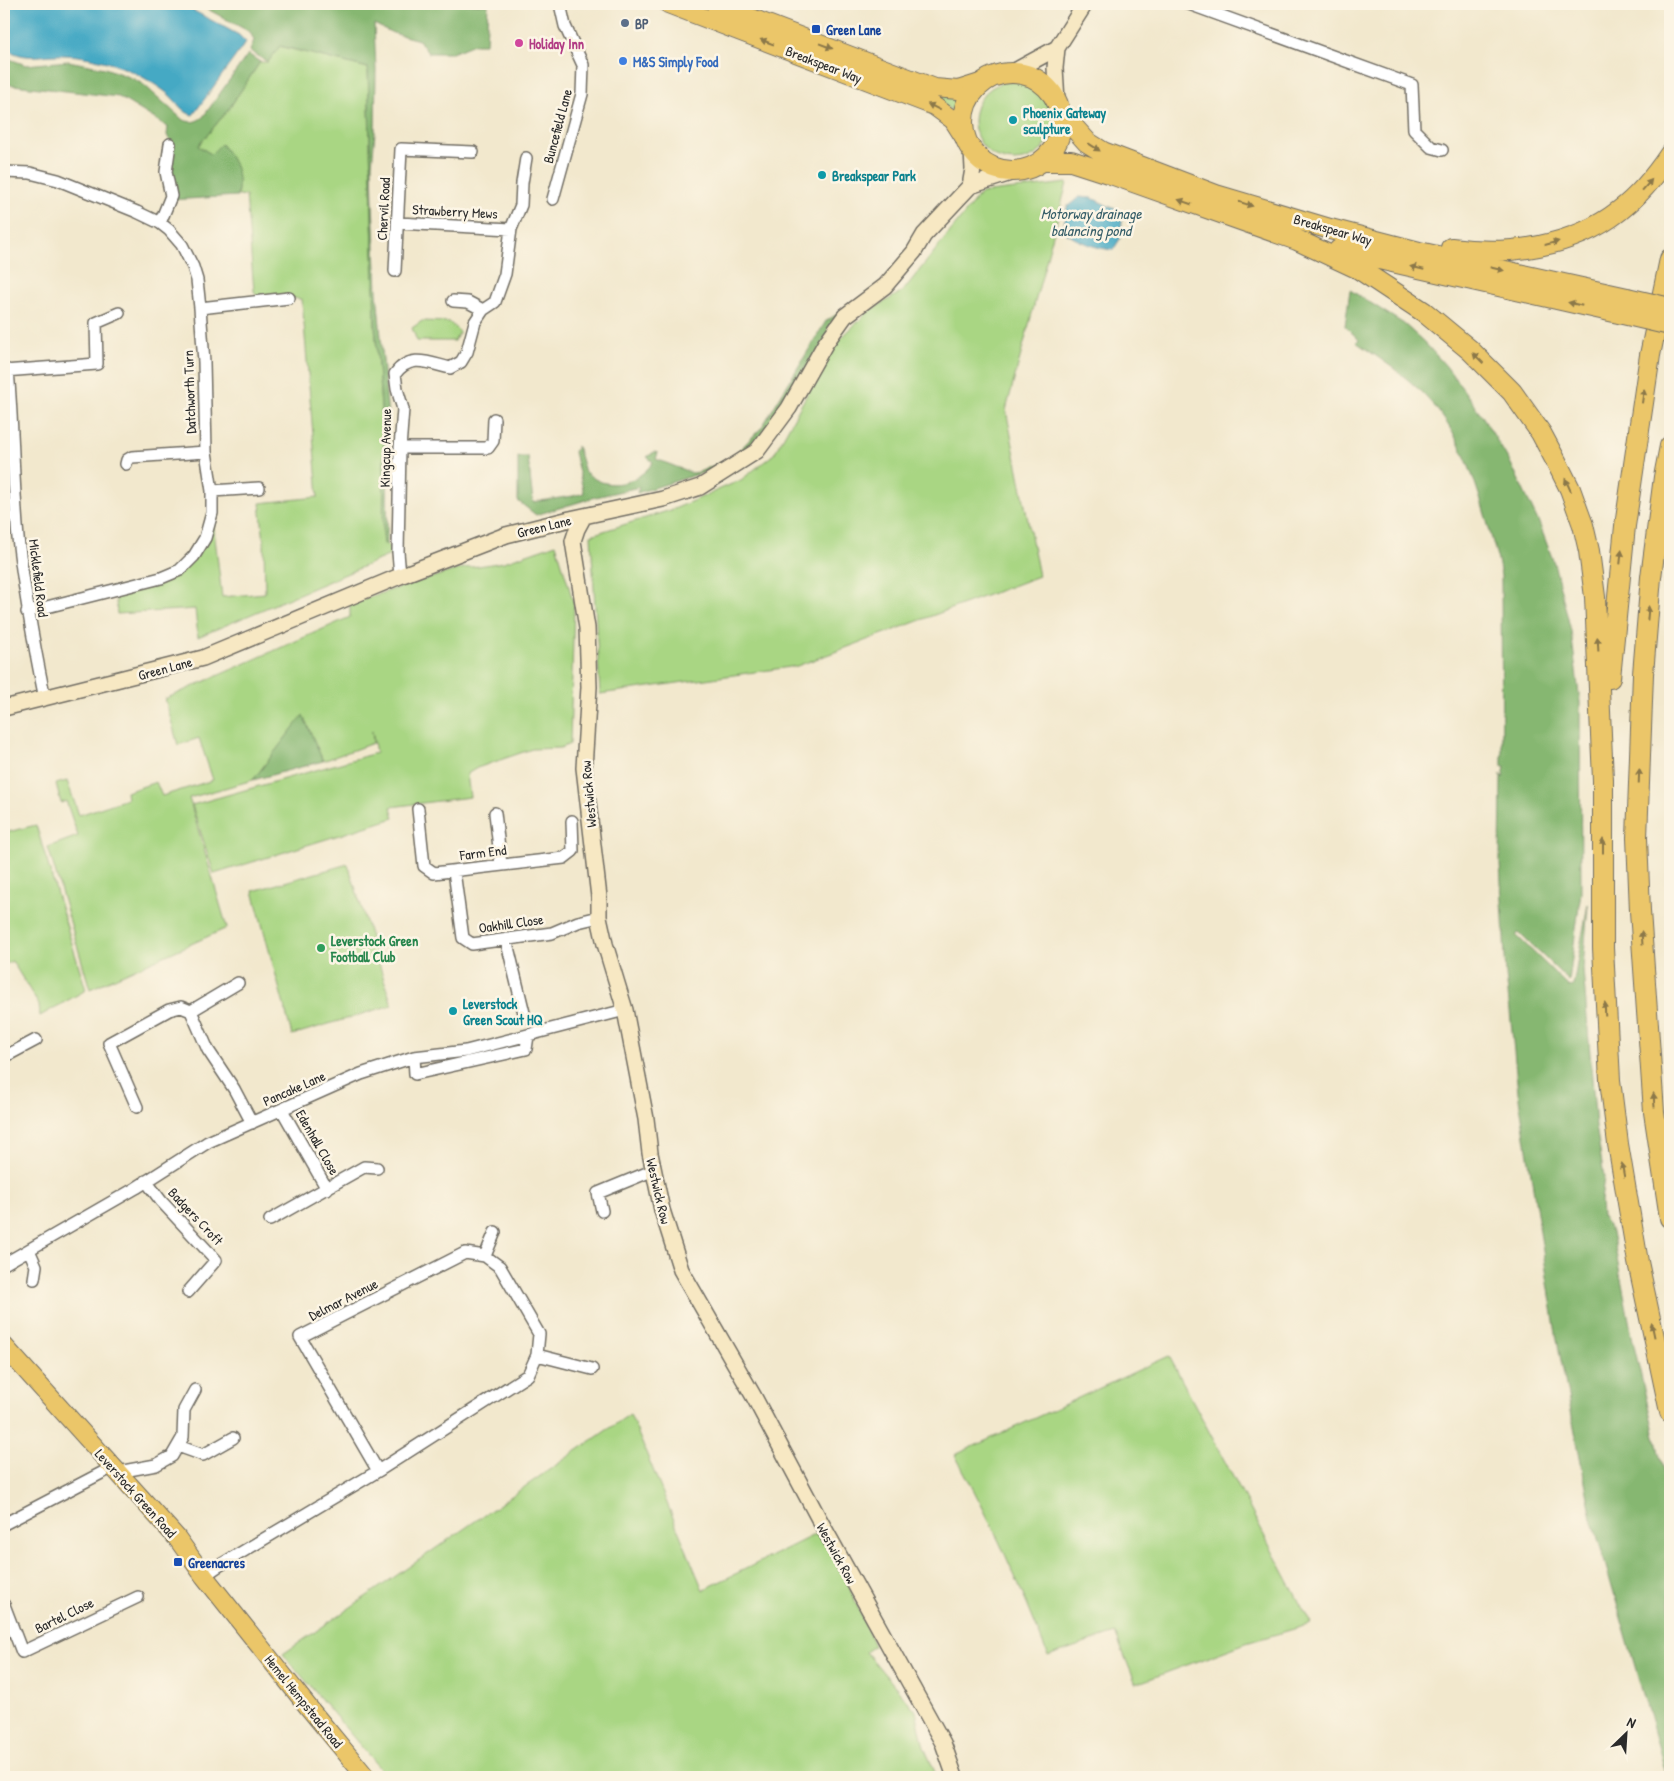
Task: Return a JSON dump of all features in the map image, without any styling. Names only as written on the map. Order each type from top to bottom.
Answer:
[{"type":"highway","points":[[1010,73],[1025,74],[1038,80],[1049,89],[1059,106],[1060,134],[1050,154],[1030,168],[1017,171],[1000,170],[984,163],[970,146],[963,129],[963,116],[970,97],[983,82],[996,75],[1010,73]]},
{"type":"highway","name":"Breakspear Way","points":[[1059,106],[1087,142],[1103,152],[1216,195],[1330,229],[1625,306]]},
{"type":"highway","points":[[1330,229],[1460,249],[1489,251],[1525,248],[1551,243],[1584,231],[1612,216],[1646,185],[1670,154]]},
{"type":"highway","name":"Breakspear Way","points":[[1042,161],[1071,161],[1297,240]]},
{"type":"highway","points":[[1297,240],[1625,306],[1670,308]]},
{"type":"highway","points":[[1297,240],[1359,269],[1406,299],[1443,326],[1470,350],[1512,392],[1541,433],[1570,488],[1583,525],[1589,551],[1596,607],[1603,780],[1603,948],[1610,1080],[1618,1144],[1638,1262],[1670,1412]]},
{"type":"highway","points":[[1603,780],[1608,693],[1624,526],[1650,355],[1670,259]]},
{"type":"highway","points":[[1625,306],[1670,325]]},
{"type":"highway","points":[[1670,446],[1651,577],[1643,674],[1637,838],[1640,911],[1654,1112],[1670,1218]]},
{"type":"main road","name":"Breakspear Way","points":[[668,4],[934,106],[952,120],[970,146]]},
{"type":"main road","name":"Breakspear Way","points":[[715,4],[935,88],[958,90],[983,82]]},
{"type":"main road","name":"Leverstock Green Road","points":[[4,1346],[176,1538],[261,1647]]},
{"type":"main road","name":"Hemel Hempstead Road","points":[[261,1647],[366,1777]]},
{"type":"street","name":"Buncefield Lane","points":[[553,199],[582,94],[583,79],[583,65],[564,26],[560,4]]},
{"type":"street","points":[[1059,106],[1055,68],[1057,48],[1086,4]]},
{"type":"street","points":[[1189,4],[1412,85],[1414,130],[1431,147],[1442,150]]},
{"type":"street","points":[[1010,73],[1057,48]]},
{"type":"street","points":[[160,223],[171,196],[166,172],[170,144]]},
{"type":"street","points":[[970,146],[973,169],[970,186]]},
{"type":"street","name":"Chervil Road","points":[[395,272],[401,149],[473,152]]},
{"type":"street","name":"Kingcup Avenue","points":[[400,576],[398,552],[400,448],[403,409],[396,389],[395,374],[401,366],[412,360],[450,368],[461,362],[467,352],[475,322],[482,310],[495,302],[506,274],[511,229],[521,204],[526,158]]},
{"type":"street","name":"Green Lane","points":[[4,708],[203,658],[400,576],[506,535],[663,499],[700,487],[757,451],[774,430],[825,344],[845,316],[885,286],[914,252],[924,235],[970,186],[1017,171]]},
{"type":"street","name":"Datchworth Turn","points":[[4,172],[30,173],[58,180],[160,223],[176,237],[189,257],[197,280],[204,362],[206,452],[212,491],[212,513],[205,538],[194,556],[180,570],[161,578],[27,612]]},
{"type":"street","name":"Strawberry Mews","points":[[398,223],[511,229]]},
{"type":"street","points":[[200,308],[289,298]]},
{"type":"street","points":[[453,301],[468,302],[482,310]]},
{"type":"street","points":[[6,371],[97,364],[96,324],[118,313]]},
{"type":"street","name":"Micklefield Road","points":[[6,371],[13,430],[18,536],[27,612],[45,699]]},
{"type":"street","points":[[400,448],[488,448],[493,441],[494,419]]},
{"type":"street","points":[[126,464],[127,460],[132,457],[206,452]]},
{"type":"street","points":[[212,491],[259,488]]},
{"type":"street","points":[[549,524],[573,541],[577,528],[584,516]]},
{"type":"street","name":"Westwick Row","points":[[573,541],[587,628],[589,687],[584,768],[599,896],[599,917],[625,1010],[662,1210],[681,1270],[754,1397],[943,1743],[955,1777]]},
{"type":"street","name":"Farm End","points":[[418,809],[424,866],[434,873],[564,858],[573,851],[572,821]]},
{"type":"street","points":[[495,813],[501,865]]},
{"type":"street","name":"Oakhill Close","points":[[454,871],[463,938],[472,944],[552,933],[578,922],[599,917]]},
{"type":"street","points":[[506,939],[524,1018]]},
{"type":"street","points":[[191,1011],[238,983]]},
{"type":"street","points":[[137,1107],[109,1042],[170,1010],[180,1007],[191,1011],[208,1050],[234,1089],[252,1123]]},
{"type":"street","points":[[414,1057],[415,1074],[466,1057],[526,1049],[528,1036],[625,1010]]},
{"type":"street","points":[[4,1057],[36,1040]]},
{"type":"street","name":"Pancake Lane","points":[[4,1264],[146,1181],[208,1142],[361,1074],[414,1057],[466,1057]]},
{"type":"street","name":"Edenhall Close","points":[[282,1110],[327,1189]]},
{"type":"street","name":"Edenhall Close","points":[[270,1220],[364,1167],[377,1168]]},
{"type":"street","points":[[602,1211],[598,1193],[654,1170]]},
{"type":"street","name":"Badgers Croft","points":[[146,1181],[161,1201],[216,1260],[188,1292]]},
{"type":"street","points":[[204,1576],[378,1471],[528,1376],[537,1355],[539,1334],[500,1267],[485,1256],[495,1232]]},
{"type":"street","points":[[29,1250],[36,1266],[34,1279]]},
{"type":"street","name":"Delmar Avenue","points":[[378,1471],[300,1337],[465,1253],[485,1256]]},
{"type":"street","points":[[537,1355],[592,1369]]},
{"type":"street","points":[[4,1524],[115,1469],[156,1465],[172,1456],[183,1436],[184,1410],[195,1390]]},
{"type":"street","points":[[178,1446],[203,1455],[233,1438]]},
{"type":"street","name":"Bartel Close","points":[[4,1605],[22,1652],[138,1596]]},
{"type":"green space","points":[[198,4],[488,4],[486,44],[474,44],[452,53],[428,53],[419,40],[393,33],[374,24],[376,70],[375,132],[372,165],[377,292],[388,416],[387,544],[384,544],[383,535],[384,448],[375,325],[368,68],[280,46],[268,62],[250,51],[254,40],[250,32]]},
{"type":"green space","points":[[279,46],[368,68],[375,325],[384,448],[384,543],[395,553],[198,637],[195,609],[117,614],[115,589],[161,578],[194,556],[212,513],[222,597],[265,593],[264,542],[260,503],[318,497],[302,299],[289,298],[260,302],[254,291],[246,195],[237,196],[238,188],[211,154],[198,146],[228,110],[260,62],[268,62]]},
{"type":"green space","points":[[248,54],[260,62],[228,110],[198,146],[211,154],[221,144],[226,150],[236,168],[238,181],[237,196],[170,200],[170,141],[167,135],[168,127],[119,97],[4,84],[4,57],[26,65],[68,61],[105,68],[134,79],[144,85],[183,120],[194,122],[203,117]]},
{"type":"green space","points":[[1014,81],[1029,84],[1042,93],[1051,106],[1054,121],[1051,136],[1042,149],[1029,158],[1014,161],[999,158],[986,149],[977,136],[974,121],[977,106],[986,93],[999,84]]},
{"type":"green space","points":[[927,90],[966,96],[959,115],[937,101]]},
{"type":"green space","points":[[1067,183],[1006,410],[1039,576],[797,666],[600,694],[591,535],[674,509],[741,480],[774,454],[835,344],[869,311],[903,291],[981,193]]},
{"type":"green space","points":[[1350,290],[1404,324],[1424,342],[1446,366],[1481,414],[1511,464],[1539,523],[1554,563],[1571,631],[1580,702],[1581,892],[1569,981],[1519,933],[1516,935],[1569,987],[1573,986],[1588,904],[1583,969],[1596,1126],[1604,1177],[1601,1201],[1602,1217],[1612,1232],[1634,1346],[1670,1500],[1670,1777],[1667,1777],[1592,1518],[1557,1340],[1518,1092],[1506,975],[1500,864],[1501,774],[1503,778],[1505,766],[1502,766],[1501,576],[1498,560],[1472,474],[1453,433],[1441,414],[1410,382],[1356,342],[1359,340],[1345,326]]},
{"type":"green space","points":[[847,308],[781,417],[735,463],[637,493],[639,487],[596,497],[536,515],[518,501],[518,457],[528,457],[533,502],[584,493],[574,452],[577,446],[585,472],[599,481],[614,484],[629,481],[643,473],[653,462],[647,457],[654,452],[658,453],[656,459],[692,473],[699,472],[733,457],[762,427],[826,321]]},
{"type":"green space","points":[[422,321],[449,322],[460,332],[454,341],[417,341],[412,328]]},
{"type":"green space","points":[[556,544],[574,604],[570,744],[560,748],[532,749],[477,768],[467,774],[470,797],[391,807],[394,818],[214,874],[192,805],[376,753],[372,731],[373,743],[323,761],[303,716],[253,780],[189,798],[227,928],[90,989],[48,847],[78,836],[66,801],[61,803],[56,784],[67,781],[79,815],[127,799],[126,792],[156,782],[162,796],[213,780],[199,738],[178,745],[165,699],[350,617],[350,603],[459,569],[504,562]]},
{"type":"green space","points":[[303,715],[323,761],[253,780]]},
{"type":"green space","points":[[36,825],[86,990],[40,1016],[39,1005],[12,961],[4,965],[4,833]]},
{"type":"green space","name":"Leverstock Green Football Club","points":[[348,864],[392,1005],[292,1035],[253,891]]},
{"type":"green space","points":[[1169,1356],[1311,1624],[1246,1643],[1136,1684],[1115,1633],[1048,1656],[1005,1554],[955,1455]]},
{"type":"green space","points":[[630,1414],[703,1590],[820,1532],[836,1555],[874,1646],[866,1652],[916,1711],[924,1747],[937,1777],[387,1777],[283,1654]]},
{"type":"water","points":[[4,4],[181,4],[239,35],[246,42],[193,115],[182,109],[167,93],[154,84],[120,66],[75,56],[20,55],[4,48]]},
{"type":"water","name":"Motorway drainage balancing pond","points":[[1079,197],[1092,198],[1123,213],[1120,239],[1113,250],[1087,244],[1063,231],[1067,207]]},
{"type":"place","name":"BP","points":[[625,23]]},
{"type":"place","name":"Green Lane","points":[[816,29]]},
{"type":"place","name":"Holiday Inn","points":[[519,43]]},
{"type":"place","name":"M&S Simply Food","points":[[623,61]]},
{"type":"place","name":"Phoenix Gateway sculpture","points":[[1013,120]]},
{"type":"place","name":"Breakspear Park","points":[[822,175]]},
{"type":"place","name":"Leverstock Green Football Club","points":[[321,948]]},
{"type":"place","name":"Leverstock Green Scout HQ","points":[[453,1011]]},
{"type":"place","name":"Greenacres","points":[[178,1562]]}]
